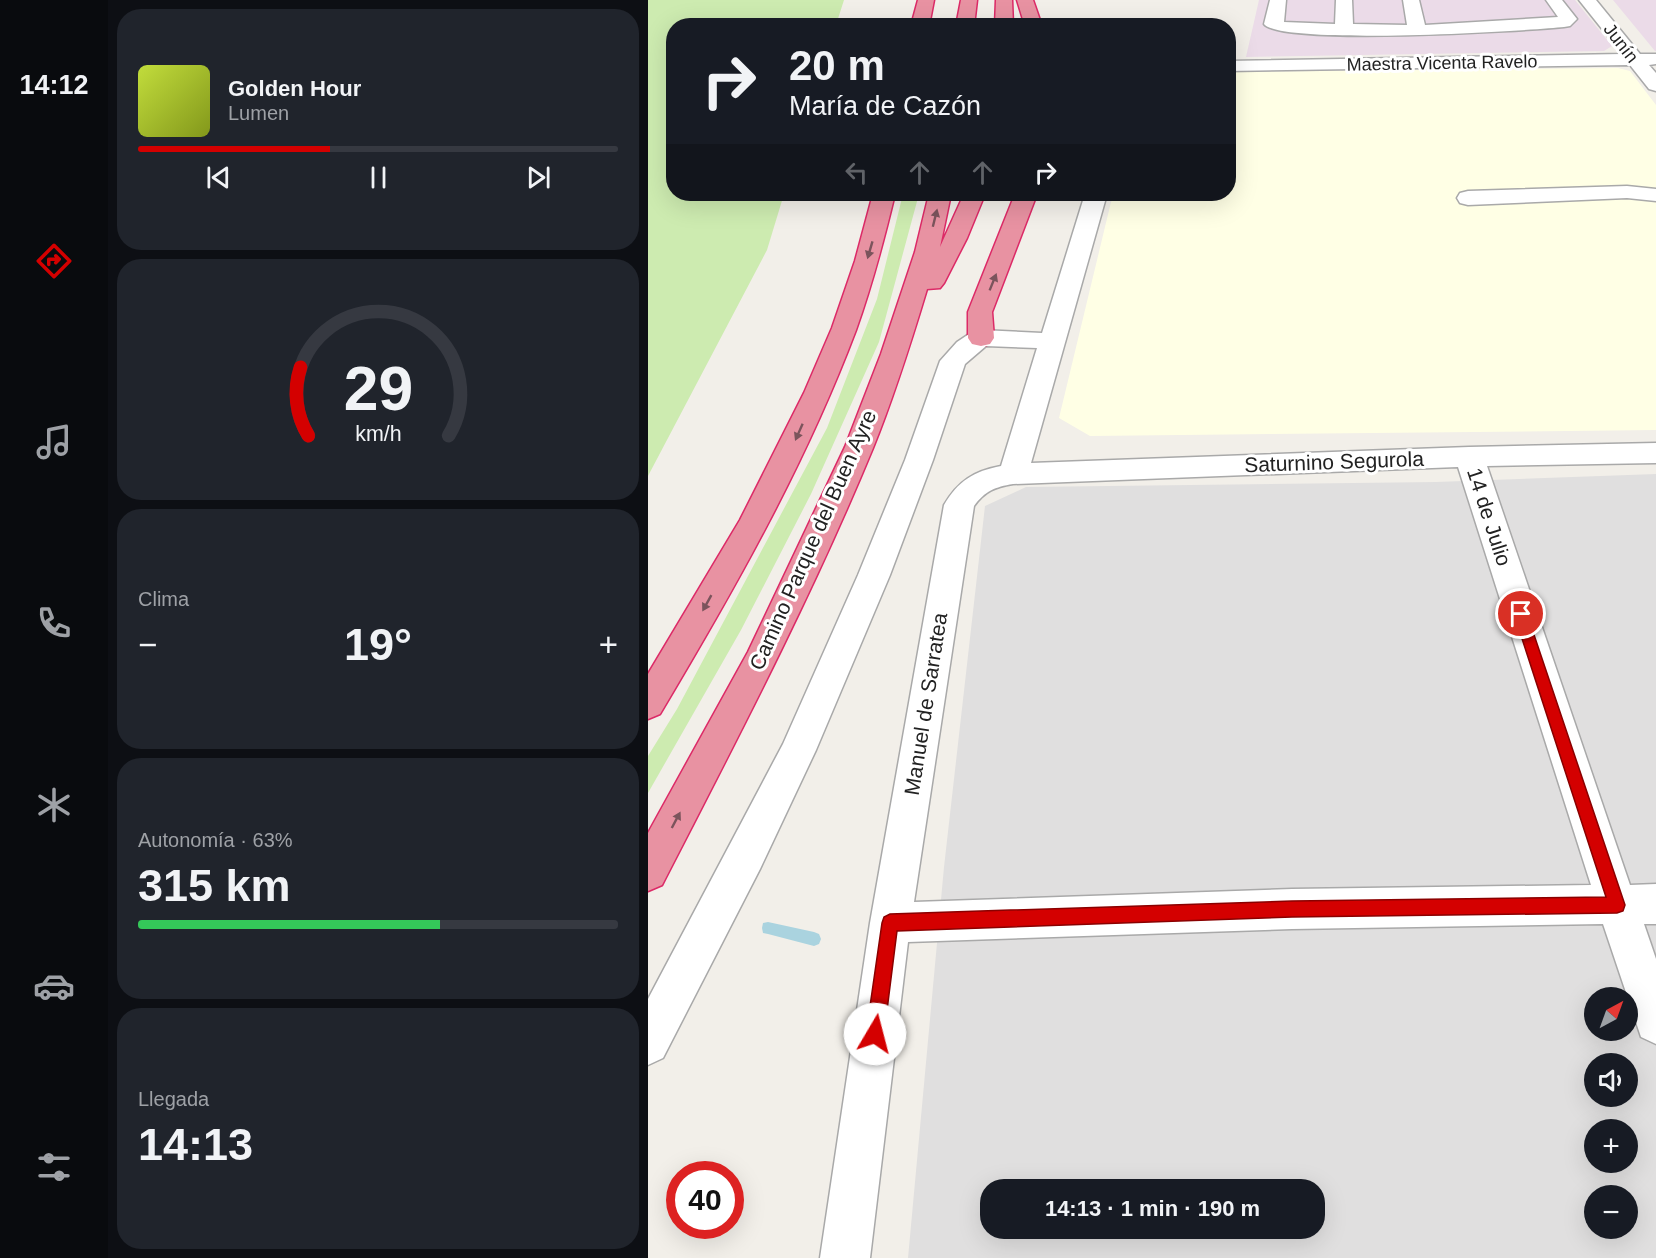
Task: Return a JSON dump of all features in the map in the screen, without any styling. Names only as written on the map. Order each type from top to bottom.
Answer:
[{"type":"highway","points":[[922,18],[926,0]]},
{"type":"highway","points":[[966,18],[969,0]]},
{"type":"highway","points":[[1004,0],[1004,18]]},
{"type":"highway","points":[[1025,0],[1031,18]]},
{"type":"highway","points":[[648,704],[790,452],[822,381],[862,279],[882,201]]},
{"type":"highway","name":"Camino Parque del Buen Ayre","points":[[648,872],[762,657],[859,447],[894,354],[927,252],[938,201]]},
{"type":"highway","points":[[894,354],[956,238],[971,201]]},
{"type":"highway","points":[[981,338],[981,312],[1023,201]]},
{"type":"street","points":[[1278,0],[1273,24],[1282,27],[1344,30],[1458,28],[1564,22],[1568,19],[1554,0]]},
{"type":"street","points":[[1344,0],[1344,30]]},
{"type":"street","points":[[1410,0],[1417,29]]},
{"type":"street","name":"Junín","points":[[1587,0],[1656,85]]},
{"type":"street","points":[[1505,8],[1515,25]]},
{"type":"street","points":[[1451,9],[1458,28]]},
{"type":"street","name":"Maestra Vicenta Ravelo","points":[[1236,66],[1656,59]]},
{"type":"street","points":[[1468,198],[1627,192],[1656,195]]},
{"type":"street","points":[[1013,474],[1094,201]]},
{"type":"street","points":[[648,1043],[746,856],[798,750],[874,575],[919,460],[953,361],[981,338],[1053,340]]},
{"type":"street","name":"Saturnino Segurola","points":[[1013,474],[1469,457],[1656,453]]},
{"type":"street","name":"14 de Julio","points":[[1469,457],[1656,1022]]},
{"type":"street","name":"Manuel de Sarratea","points":[[845,1258],[890,923],[959,505],[970,488],[986,479],[1013,474]]},
{"type":"street","points":[[890,923],[1292,909],[1656,904]]},
{"type":"shaded area","points":[[1259,0],[1575,0],[1612,46],[1604,51],[1246,57]]},
{"type":"shaded area","points":[[1613,0],[1656,0],[1656,51],[1655,51]]},
{"type":"shaded area","points":[[1618,68],[1630,71],[1656,105],[1656,430],[1090,436],[1059,418],[1112,201],[1236,201],[1236,72]]},
{"type":"shaded area","points":[[1656,474],[1656,1258],[908,1258],[944,867],[985,506],[1026,487],[1436,482]]},
{"type":"green space","points":[[648,0],[844,0],[838,18],[666,18],[666,201],[782,201],[767,250],[648,476]]},
{"type":"green space","points":[[901,201],[917,201],[879,342],[811,494],[741,630],[648,793],[648,756],[677,709],[827,428],[877,299]]},
{"type":"waterway","points":[[768,928],[814,939]]},
{"type":"route","points":[[875,1034],[890,923],[1292,909],[1617,905],[1521,614]]}]
